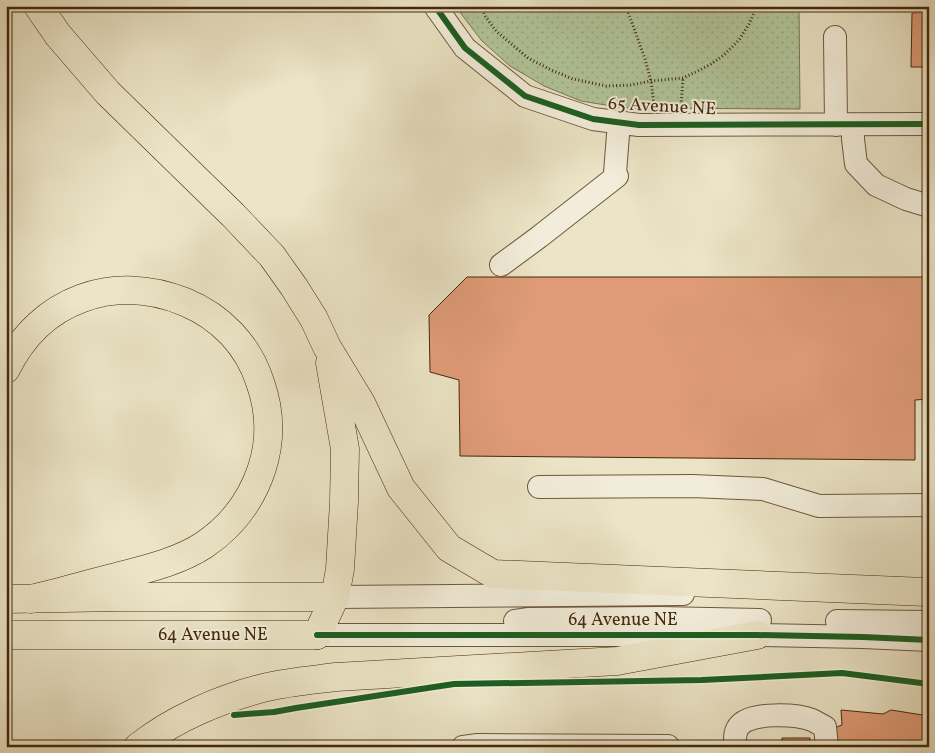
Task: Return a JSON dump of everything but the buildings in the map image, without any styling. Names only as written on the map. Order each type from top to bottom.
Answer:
[{"type":"main road","points":[[38,6],[58,35],[108,94],[233,215],[272,256],[314,319],[361,403],[401,488],[449,548],[493,574],[927,592]]},
{"type":"main road","points":[[6,369],[20,344],[30,333],[58,310],[75,301],[112,291],[152,292],[173,297],[206,312],[232,334],[242,346],[258,374],[267,406],[269,424],[268,443],[264,461],[258,481],[250,497],[223,531],[203,546],[179,558],[150,568],[19,599]]},
{"type":"main road","points":[[317,635],[336,597],[344,512],[345,450],[328,347]]},
{"type":"main road","name":"64 Avenue NE","points":[[19,599],[336,597]]},
{"type":"main road","name":"64 Avenue NE","points":[[19,635],[317,635]]},
{"type":"main road","points":[[138,747],[150,737],[185,717],[228,699],[263,688],[300,681],[617,661],[757,635]]},
{"type":"street","name":"65 Avenue NE","points":[[435,6],[465,48],[525,96],[593,119],[639,125],[929,124]]},
{"type":"street","points":[[835,37],[844,125],[853,139],[856,164],[876,184],[906,199],[929,206]]},
{"type":"street","points":[[501,265],[616,175],[619,122]]},
{"type":"street","points":[[539,487],[692,486],[754,488],[819,506],[929,505]]},
{"type":"street","name":"64 Avenue NE","points":[[336,597],[927,592]]},
{"type":"street","points":[[430,635],[530,619],[659,618],[929,622]]},
{"type":"street","name":"64 Avenue NE","points":[[317,635],[757,635],[929,640]]},
{"type":"street","points":[[863,637],[929,654]]},
{"type":"street","points":[[735,747],[736,732],[741,724],[752,718],[766,716],[784,716],[811,720],[825,727],[827,747]]},
{"type":"street","points":[[463,747],[478,745],[668,747]]},
{"type":"path","points":[[482,6],[485,16],[496,31],[528,58],[573,79],[606,86],[683,78],[711,64],[724,55],[739,40],[757,6]]},
{"type":"path","points":[[626,6],[643,52],[651,81],[654,105],[661,105]]},
{"type":"path","points":[[674,105],[681,105],[683,78]]},
{"type":"green space","points":[[456,6],[799,6],[800,109],[624,108],[581,101],[544,86],[510,66],[482,41]]},
{"type":"cycle path","points":[[435,6],[465,48],[525,96],[593,119],[639,125],[929,124]]},
{"type":"cycle path","points":[[317,635],[757,635],[929,640]]},
{"type":"cycle path","points":[[234,715],[274,712],[454,684],[702,680],[842,673],[929,684]]}]
